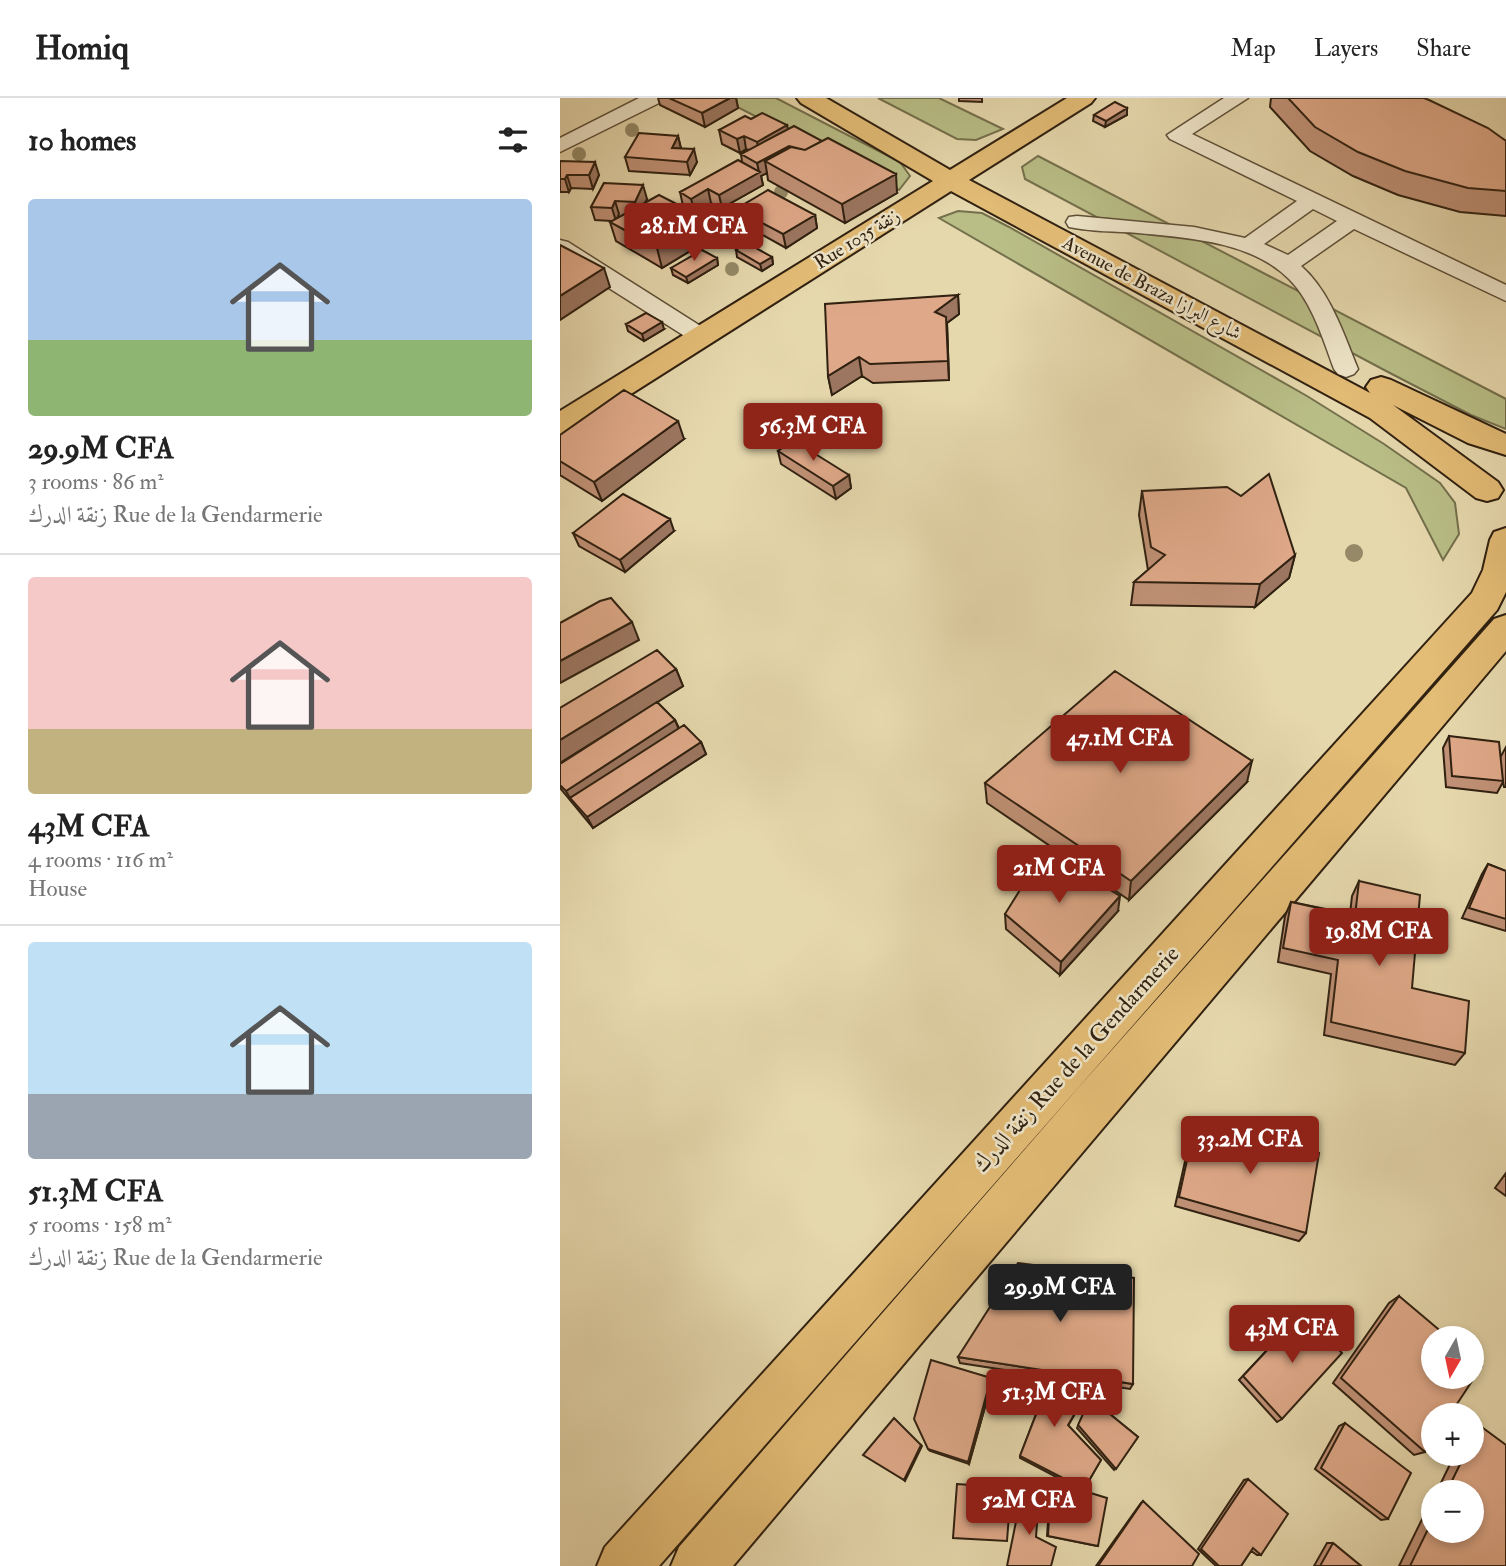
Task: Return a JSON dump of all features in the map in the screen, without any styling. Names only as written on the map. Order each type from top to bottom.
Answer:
[{"type":"main road","name":"Avenue de Braza شارع البرازا","points":[[809,98],[949,180],[1381,411],[1487,490]]},
{"type":"main road","name":"Avenue de Braza شارع البرازا","points":[[848,98],[1346,369],[1458,426],[1506,445]]},
{"type":"main road","name":"Rue 1035 زنقة","points":[[560,425],[1083,98]]},
{"type":"main road","points":[[1506,460],[1489,477],[1487,490],[1489,503],[1506,525]]},
{"type":"main road","name":"زنقة الدرك Rue de la Gendarmerie","points":[[625,1566],[1485,601],[1500,570],[1506,540]]},
{"type":"main road","name":"زنقة الدرك Rue de la Gendarmerie","points":[[698,1566],[1506,628]]},
{"type":"street","points":[[560,146],[654,98]]},
{"type":"street","points":[[1238,98],[1177,135],[1506,293]]},
{"type":"street","points":[[1248,245],[1312,200]]},
{"type":"street","points":[[1287,266],[1352,220]]},
{"type":"street","points":[[1077,222],[1197,234],[1248,245],[1275,256],[1297,274],[1325,321],[1346,369]]},
{"type":"street","points":[[560,247],[702,337]]},
{"type":"green space","points":[[720,98],[776,98],[900,162],[910,176],[899,190]]},
{"type":"green space","points":[[878,98],[939,98],[1003,129],[976,140],[957,139]]},
{"type":"green space","points":[[1038,156],[1506,399],[1506,429],[1471,415],[1388,372],[1025,179],[1022,167]]},
{"type":"green space","points":[[958,211],[982,213],[1009,227],[1307,396],[1440,483],[1455,503],[1459,534],[1443,560],[1406,488],[939,218]]},
{"type":"building","points":[[669,98],[730,98],[702,113]]},
{"type":"building","points":[[1288,98],[1429,100],[1488,128],[1506,141],[1506,191],[1468,188],[1405,171],[1358,152],[1315,127]]},
{"type":"building","points":[[1115,102],[1127,108],[1106,121],[1094,115]]},
{"type":"building","points":[[762,113],[787,125],[757,142],[744,136],[737,139],[719,130],[745,116],[751,119]]},
{"type":"building","points":[[794,126],[822,141],[805,150],[789,146],[757,163],[741,154]]},
{"type":"building","points":[[639,133],[678,136],[672,148],[694,149],[687,162],[625,157]]},
{"type":"building","points":[[828,138],[896,174],[842,204],[765,161],[791,147],[805,150]]},
{"type":"building","points":[[738,160],[760,172],[719,195],[708,189],[691,199],[680,192]]},
{"type":"building","points":[[560,161],[595,162],[589,175],[567,175],[565,179],[560,179]]},
{"type":"building","points":[[604,183],[643,185],[635,202],[615,201],[612,208],[591,207]]},
{"type":"building","points":[[768,190],[815,215],[783,234],[736,209]]},
{"type":"building","points":[[659,195],[706,219],[657,248],[610,222]]},
{"type":"building","points":[[747,243],[772,257],[760,264],[736,250]]},
{"type":"building","points":[[560,245],[604,268],[560,296]]},
{"type":"building","points":[[702,250],[717,258],[686,277],[671,268]]},
{"type":"building","points":[[958,295],[935,312],[946,317],[948,361],[870,364],[859,357],[828,376],[825,304]]},
{"type":"building","points":[[646,313],[662,322],[642,334],[626,324]]},
{"type":"building","points":[[624,390],[678,421],[594,482],[560,461],[560,435]]},
{"type":"building","points":[[793,440],[849,475],[833,486],[778,451]]},
{"type":"building","points":[[1269,474],[1295,555],[1260,584],[1134,582],[1165,555],[1151,547],[1142,491],[1227,487],[1241,496]]},
{"type":"building","points":[[623,494],[670,519],[620,560],[573,533]]},
{"type":"building","points":[[611,598],[632,622],[560,661],[560,623],[600,601]]},
{"type":"building","points":[[657,650],[676,669],[560,740],[560,708]]},
{"type":"building","points":[[1115,671],[1252,761],[1131,881],[985,783]]},
{"type":"building","points":[[657,702],[675,720],[566,791],[560,785],[560,764]]},
{"type":"building","points":[[684,725],[701,742],[587,817],[570,798]]},
{"type":"building","points":[[1449,736],[1499,742],[1503,781],[1452,776]]},
{"type":"building","points":[[1045,850],[1120,896],[1061,962],[1005,914]]},
{"type":"building","points":[[1488,864],[1506,871],[1506,919],[1469,908]]},
{"type":"building","points":[[1359,881],[1420,895],[1412,988],[1469,1001],[1465,1053],[1331,1022],[1338,960],[1283,948],[1291,902],[1355,916]]},
{"type":"building","points":[[1196,1119],[1319,1153],[1306,1233],[1179,1197]]},
{"type":"building","points":[[1018,1263],[1134,1278],[1133,1384],[958,1357]]},
{"type":"building","points":[[1399,1296],[1435,1326],[1421,1326],[1421,1390],[1466,1390],[1458,1403],[1421,1403],[1421,1448],[1341,1378]]},
{"type":"building","points":[[1303,1312],[1342,1353],[1282,1419],[1243,1376]]},
{"type":"building","points":[[931,1360],[991,1378],[968,1462],[928,1449],[914,1419]]},
{"type":"building","points":[[1006,1376],[1088,1391],[1068,1425],[1101,1460],[1084,1489],[1020,1456],[1037,1412],[999,1393]]},
{"type":"building","points":[[1098,1381],[1120,1398],[1111,1415],[1138,1437],[1116,1469],[1078,1425]]},
{"type":"building","points":[[894,1418],[921,1445],[904,1480],[863,1455]]},
{"type":"building","points":[[1345,1423],[1411,1473],[1388,1519],[1321,1468]]},
{"type":"building","points":[[1484,1429],[1506,1445],[1506,1566],[1410,1566],[1421,1543],[1484,1543],[1484,1480],[1452,1480],[1459,1466],[1484,1466]]},
{"type":"building","points":[[1248,1479],[1288,1514],[1261,1555],[1253,1548],[1241,1566],[1219,1566],[1201,1549]]},
{"type":"building","points":[[1051,1481],[1107,1498],[1098,1546],[1048,1536]]},
{"type":"building","points":[[957,1484],[1011,1488],[1007,1541],[953,1538]]},
{"type":"building","points":[[1022,1492],[1039,1495],[1036,1537],[1056,1547],[1051,1566],[1007,1566]]},
{"type":"building","points":[[1143,1501],[1199,1554],[1192,1566],[1098,1566]]},
{"type":"building","points":[[1333,1543],[1361,1566],[1320,1566]]}]
